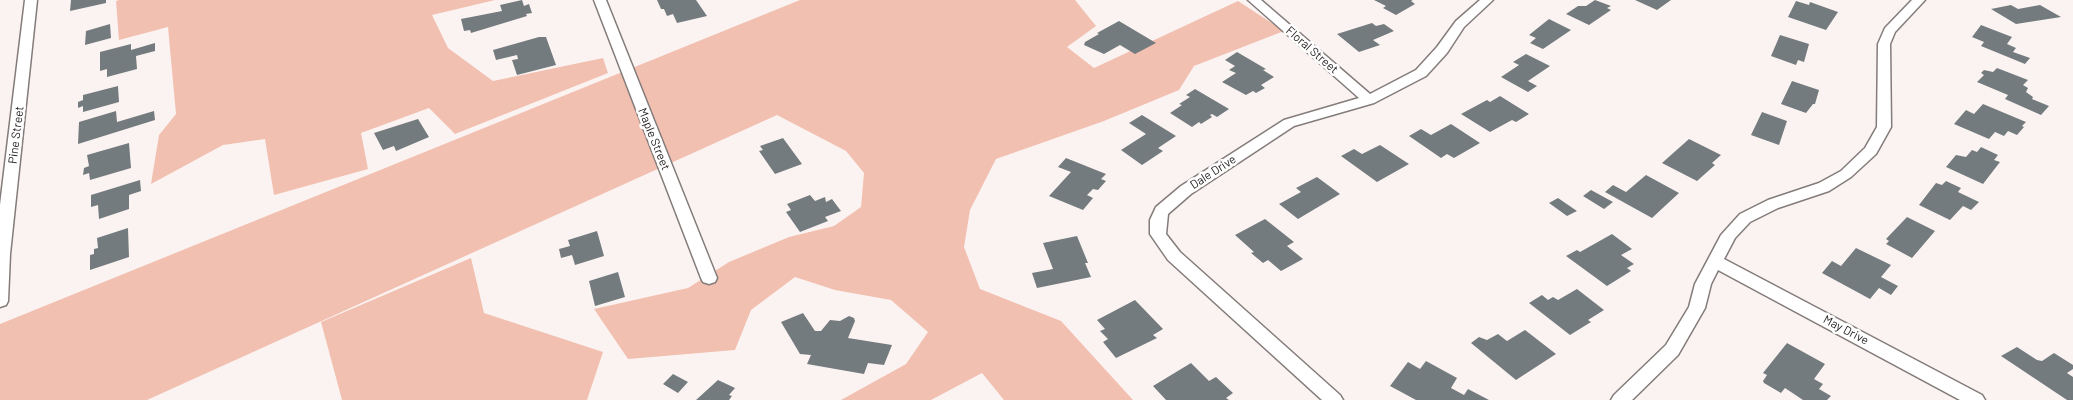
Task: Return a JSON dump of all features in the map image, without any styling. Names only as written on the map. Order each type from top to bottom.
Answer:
[{"type":"street","name":"Pine Street","points":[[0,300],[1,254],[31,0]]},
{"type":"street","name":"Maple Street","points":[[600,0],[709,278]]},
{"type":"street","name":"Floral Street","points":[[1254,0],[1369,100]]},
{"type":"street","name":"Dale Drive","points":[[1334,400],[1174,256],[1158,234],[1158,220],[1161,212],[1186,190],[1289,123],[1369,100],[1421,72],[1442,50],[1460,24],[1487,0]]},
{"type":"street","points":[[1620,400],[1672,350],[1697,308],[1703,284],[1729,235],[1746,218],[1773,204],[1824,187],[1846,174],[1871,151],[1884,126],[1884,44],[1889,31],[1920,0]]},
{"type":"street","name":"May Drive","points":[[1715,261],[1976,400]]},
{"type":"shaded area","points":[[495,0],[432,15],[448,48],[493,81],[603,58],[608,73],[455,134],[429,108],[361,133],[368,169],[274,195],[265,139],[223,145],[151,184],[159,135],[176,114],[168,27],[119,40],[116,1]]},
{"type":"shaded area","points":[[800,0],[1075,0],[1096,26],[1067,47],[1094,68],[1238,1],[1284,31],[1194,66],[1179,90],[1104,121],[996,159],[970,210],[964,247],[980,289],[1061,321],[1133,400],[1004,400],[982,373],[931,400],[841,400],[906,364],[928,332],[891,300],[835,290],[795,277],[751,310],[735,350],[628,359],[594,309],[688,288],[729,262],[789,237],[834,226],[861,207],[864,173],[846,151],[777,115],[147,400],[0,400],[0,324]]},
{"type":"shaded area","points":[[471,258],[484,313],[603,352],[587,400],[342,400],[321,322]]},
{"type":"building","points":[[71,0],[106,0],[106,3],[70,11]]},
{"type":"building","points":[[522,0],[524,6],[529,4],[532,13],[526,14],[527,16],[471,33],[470,30],[464,31],[461,19],[502,11],[500,5]]},
{"type":"building","points":[[657,0],[696,0],[707,16],[677,23],[673,14],[667,16]]},
{"type":"building","points":[[1374,0],[1413,0],[1411,1],[1415,4],[1396,15],[1383,8],[1386,6]]},
{"type":"building","points":[[1595,0],[1611,6],[1607,8],[1611,10],[1589,25],[1566,14],[1578,6],[1586,6]]},
{"type":"building","points":[[1635,0],[1671,0],[1657,10]]},
{"type":"building","points":[[1796,1],[1809,5],[1810,2],[1838,12],[1826,30],[1788,17]]},
{"type":"building","points":[[2011,5],[2018,9],[2040,5],[2061,17],[2016,24],[1991,9]]},
{"type":"building","points":[[1549,19],[1571,30],[1543,49],[1530,43],[1536,38],[1529,35]]},
{"type":"building","points":[[1119,21],[1156,43],[1135,54],[1120,45],[1104,54],[1084,45],[1085,42],[1099,34],[1097,33]]},
{"type":"building","points":[[1372,23],[1376,26],[1384,24],[1394,31],[1373,40],[1380,45],[1359,52],[1337,34]]},
{"type":"building","points":[[110,24],[111,38],[85,45],[86,31]]},
{"type":"building","points":[[1981,25],[2012,37],[2007,44],[2016,48],[2013,52],[2030,58],[2025,64],[1981,46],[1984,42],[1972,37]]},
{"type":"building","points":[[1780,35],[1809,44],[1804,62],[1798,60],[1796,65],[1771,56]]},
{"type":"building","points":[[539,37],[546,37],[556,65],[517,75],[512,60],[518,59],[517,55],[496,60],[493,50]]},
{"type":"building","points":[[155,43],[155,51],[136,56],[137,69],[107,77],[107,69],[100,71],[100,52],[131,44],[131,50]]},
{"type":"building","points":[[1237,52],[1266,69],[1263,70],[1274,77],[1261,85],[1265,88],[1256,93],[1253,91],[1246,95],[1222,82],[1236,73],[1229,70],[1235,66],[1225,60]]},
{"type":"building","points":[[1526,54],[1550,66],[1528,81],[1537,86],[1528,92],[1501,77],[1519,65],[1513,62]]},
{"type":"building","points":[[1997,68],[2028,80],[2023,85],[2028,88],[2026,92],[2033,97],[2032,99],[2049,106],[2041,115],[2005,99],[2008,95],[1977,82],[1984,75],[1981,73],[1984,70],[1993,72]]},
{"type":"building","points":[[1792,81],[1819,90],[1815,104],[1806,113],[1781,104]]},
{"type":"building","points":[[118,86],[119,102],[83,112],[83,106],[78,108],[78,102],[83,100],[83,95]]},
{"type":"building","points":[[1195,89],[1229,109],[1217,117],[1212,114],[1210,115],[1212,117],[1192,127],[1170,113],[1182,105],[1179,104],[1190,97],[1186,95]]},
{"type":"building","points":[[1500,96],[1529,114],[1516,122],[1512,120],[1490,132],[1461,114],[1487,100],[1490,102]]},
{"type":"building","points":[[1983,104],[2026,122],[2022,126],[2024,127],[2017,135],[2008,131],[2004,136],[1995,132],[1989,139],[1954,124],[1966,110],[1974,114]]},
{"type":"building","points":[[116,111],[117,122],[154,111],[155,120],[78,144],[79,122]]},
{"type":"building","points":[[1762,112],[1787,121],[1779,145],[1751,135]]},
{"type":"building","points":[[1142,115],[1176,136],[1158,148],[1163,151],[1142,165],[1121,150],[1146,134],[1129,123]]},
{"type":"building","points":[[418,119],[429,137],[396,151],[394,146],[383,150],[374,133]]},
{"type":"building","points":[[1451,124],[1480,143],[1454,158],[1447,154],[1441,158],[1409,136],[1421,129],[1431,135]]},
{"type":"building","points":[[783,138],[802,164],[775,174],[759,151],[763,150],[760,146]]},
{"type":"building","points":[[1689,139],[1721,155],[1712,163],[1715,165],[1697,181],[1662,163]]},
{"type":"building","points":[[129,143],[131,168],[90,180],[89,173],[83,175],[84,168],[89,166],[87,155]]},
{"type":"building","points":[[1380,145],[1409,164],[1377,182],[1341,156],[1354,149],[1362,154]]},
{"type":"building","points":[[1981,147],[1998,155],[1994,160],[2000,162],[1983,184],[1946,167],[1956,155],[1966,157],[1972,150],[1977,152]]},
{"type":"building","points":[[1066,158],[1106,174],[1101,179],[1106,181],[1098,190],[1093,189],[1087,195],[1093,198],[1083,210],[1049,196],[1071,172],[1058,167]]},
{"type":"building","points":[[1646,175],[1679,193],[1652,218],[1605,192],[1613,185],[1626,192]]},
{"type":"building","points":[[1317,177],[1340,194],[1298,219],[1279,204],[1301,192],[1296,188]]},
{"type":"building","points":[[140,180],[141,191],[129,195],[129,209],[99,219],[98,205],[91,207],[91,195]]},
{"type":"building","points":[[1946,181],[1961,188],[1958,192],[1979,202],[1971,210],[1963,206],[1950,220],[1919,205],[1936,183],[1942,185]]},
{"type":"building","points":[[1591,190],[1613,202],[1604,209],[1583,196]]},
{"type":"building","points":[[810,195],[815,201],[825,197],[826,202],[832,199],[841,211],[825,217],[828,221],[800,232],[786,212],[791,210],[787,204]]},
{"type":"building","points":[[1558,198],[1577,211],[1567,216],[1549,203]]},
{"type":"building","points":[[1907,217],[1935,231],[1912,258],[1886,244],[1889,241],[1886,239]]},
{"type":"building","points":[[1265,219],[1294,242],[1287,246],[1303,259],[1281,271],[1268,260],[1263,263],[1235,235]]},
{"type":"building","points":[[128,228],[129,257],[90,270],[90,255],[94,254],[94,249],[98,248],[97,238]]},
{"type":"building","points":[[597,231],[604,256],[575,265],[572,255],[561,258],[559,249],[570,246],[568,240]]},
{"type":"building","points":[[1612,234],[1632,249],[1621,255],[1634,264],[1627,268],[1631,271],[1607,286],[1566,256],[1577,250],[1580,252]]},
{"type":"building","points":[[1077,236],[1088,263],[1085,263],[1091,277],[1037,288],[1032,273],[1053,269],[1043,243]]},
{"type":"building","points":[[1856,248],[1891,265],[1881,277],[1898,286],[1891,295],[1879,288],[1870,299],[1822,273],[1832,261],[1841,266]]},
{"type":"building","points":[[618,272],[625,297],[595,306],[589,281]]},
{"type":"building","points":[[1577,289],[1604,310],[1588,320],[1591,322],[1570,335],[1529,303],[1542,295],[1548,300],[1553,297],[1558,300]]},
{"type":"building","points":[[1135,300],[1163,329],[1153,335],[1157,338],[1116,358],[1103,342],[1108,339],[1100,331],[1105,329],[1097,320]]},
{"type":"building","points":[[803,313],[815,331],[821,331],[830,320],[840,321],[849,316],[854,318],[855,321],[848,338],[892,345],[884,365],[868,363],[864,374],[807,364],[811,355],[800,354],[781,322]]},
{"type":"building","points":[[1525,330],[1556,354],[1516,380],[1471,343],[1479,337],[1487,340],[1498,334],[1507,341]]},
{"type":"building","points":[[1787,343],[1825,364],[1814,379],[1823,384],[1819,389],[1831,396],[1827,400],[1803,400],[1785,388],[1781,393],[1764,383],[1763,381],[1767,375],[1763,373]]},
{"type":"building","points":[[2017,347],[2037,360],[2042,361],[2054,353],[2073,365],[2073,369],[2067,373],[2073,377],[2073,400],[2067,400],[2001,356]]},
{"type":"building","points":[[1426,361],[1457,378],[1451,388],[1464,395],[1468,389],[1489,400],[1416,400],[1390,386],[1408,362],[1420,369]]},
{"type":"building","points":[[1191,363],[1209,381],[1216,377],[1233,393],[1226,398],[1229,400],[1166,400],[1153,386]]},
{"type":"building","points":[[673,374],[688,382],[678,393],[663,384]]},
{"type":"building","points":[[718,380],[735,388],[729,395],[732,396],[729,400],[696,400]]}]
